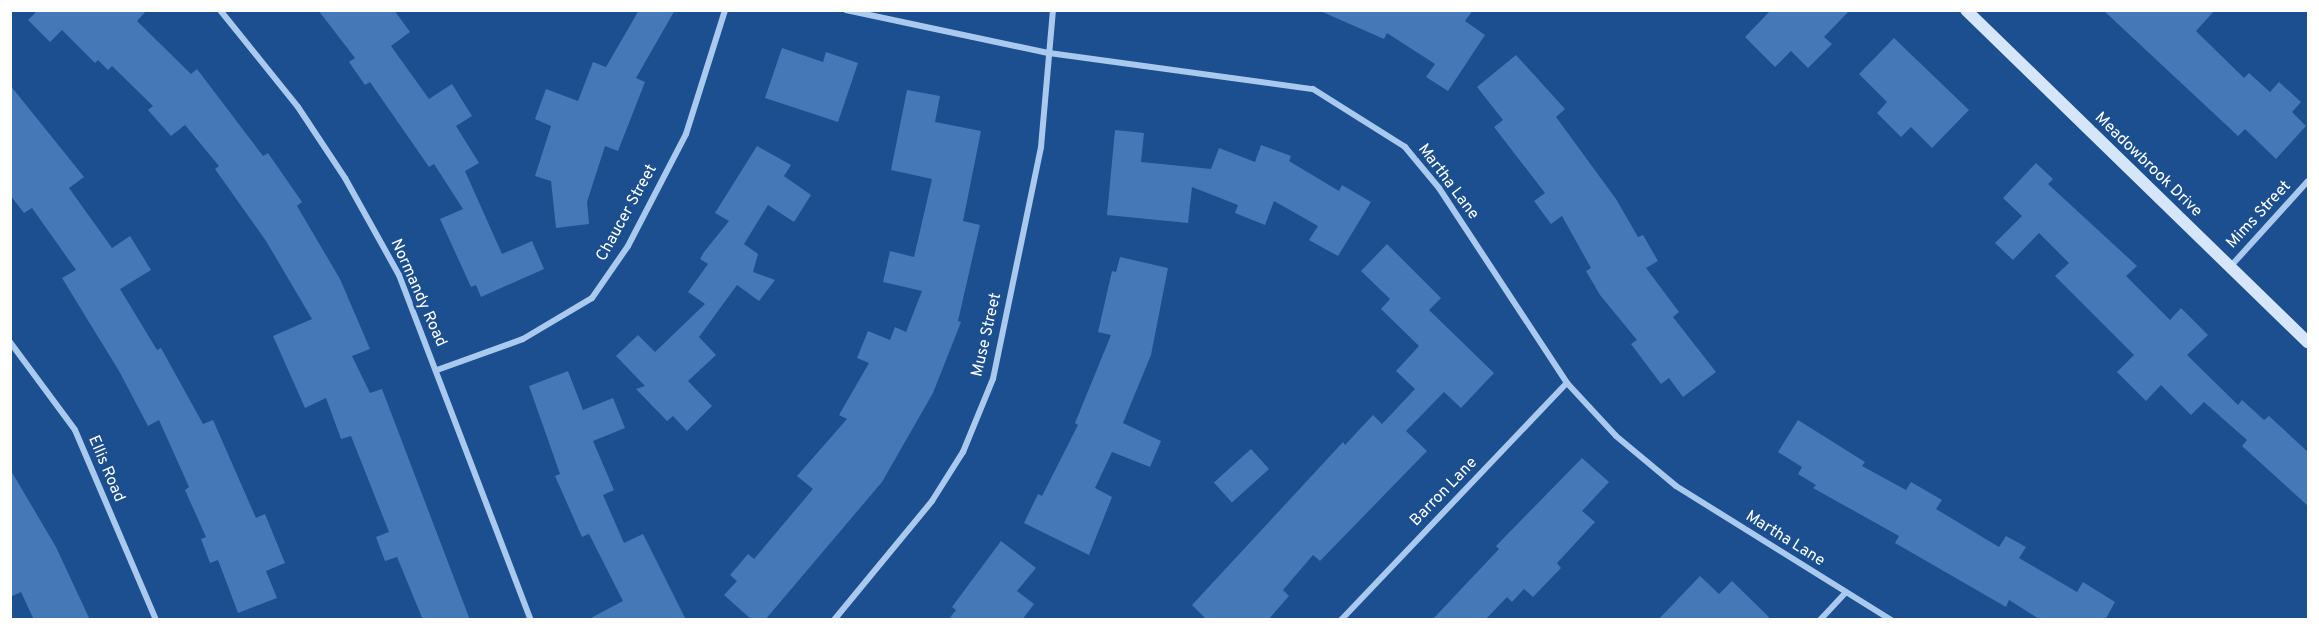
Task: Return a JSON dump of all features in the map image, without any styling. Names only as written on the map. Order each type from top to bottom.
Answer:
[{"type":"main road","name":"Meadowbrook Drive","points":[[1966,10],[2308,343]]},
{"type":"street","name":"Normandy Road","points":[[220,10],[278,80],[345,178],[399,275],[531,620]]},
{"type":"street","name":"Chaucer Street","points":[[437,370],[523,339],[592,298],[627,246],[686,134],[725,10]]},
{"type":"street","name":"Martha Lane","points":[[846,10],[1049,53],[1313,89],[1405,147],[1445,198],[1567,383],[1616,436],[1676,486],[1891,620]]},
{"type":"street","name":"Muse Street","points":[[834,620],[932,501],[963,452],[993,379],[1041,147],[1053,10]]},
{"type":"street","name":"Mims Street","points":[[2229,267],[2308,181]]},
{"type":"street","name":"Ellis Road","points":[[10,342],[75,430],[156,620]]},
{"type":"street","name":"Barron Lane","points":[[1341,620],[1567,383]]},
{"type":"street","points":[[1820,620],[1845,593]]},
{"type":"building","points":[[38,10],[147,10],[137,21],[191,74],[197,69],[263,156],[268,153],[302,202],[297,206],[340,279],[370,349],[352,356],[370,393],[382,389],[470,620],[423,620],[397,557],[385,561],[376,537],[389,532],[351,436],[341,439],[326,398],[305,408],[273,336],[312,319],[266,241],[215,169],[219,166],[185,125],[171,136],[148,110],[153,106],[112,66],[108,70],[98,60],[95,63],[62,30],[50,42],[28,20]]},
{"type":"building","points":[[318,10],[394,10],[410,32],[391,46],[429,99],[452,84],[472,116],[456,126],[479,163],[465,171],[502,254],[532,241],[544,269],[481,297],[476,285],[471,287],[440,219],[463,209],[434,164],[429,167],[370,82],[365,85],[349,62],[355,58]]},
{"type":"building","points":[[639,10],[675,10],[636,78],[645,82],[618,151],[605,146],[587,202],[589,224],[556,228],[551,181],[535,176],[551,126],[535,119],[546,89],[578,101],[593,62],[606,67]]},
{"type":"building","points":[[1318,10],[1473,10],[1465,21],[1485,35],[1448,91],[1426,77],[1435,64],[1387,33],[1384,39]]},
{"type":"building","points":[[1771,10],[1850,10],[1824,37],[1832,44],[1808,68],[1791,51],[1775,67],[1745,37]]},
{"type":"building","points":[[2103,10],[2215,10],[2196,31],[2244,78],[2249,73],[2270,92],[2279,82],[2301,102],[2292,112],[2306,126],[2276,159],[2245,129],[2238,136]]},
{"type":"building","points":[[1894,38],[1969,110],[1932,148],[1911,127],[1901,137],[1877,113],[1887,102],[1859,74]]},
{"type":"building","points":[[782,48],[823,62],[826,52],[858,63],[838,122],[765,98]]},
{"type":"building","points":[[1516,55],[1565,109],[1556,117],[1616,199],[1638,237],[1643,235],[1658,261],[1646,268],[1679,312],[1673,317],[1716,372],[1683,397],[1669,378],[1661,384],[1631,344],[1637,340],[1600,295],[1586,271],[1591,268],[1562,216],[1551,224],[1534,201],[1545,193],[1494,127],[1503,120],[1477,87]]},
{"type":"building","points":[[10,85],[84,177],[69,188],[112,248],[130,236],[151,270],[120,289],[157,350],[161,348],[203,424],[213,420],[256,518],[265,514],[285,563],[266,571],[277,598],[238,613],[218,560],[210,563],[201,539],[206,537],[185,490],[189,487],[159,420],[148,426],[119,371],[62,278],[76,270],[32,208],[24,213],[10,195]]},
{"type":"building","points":[[907,90],[940,96],[935,122],[981,131],[963,221],[980,225],[958,321],[961,322],[933,393],[882,482],[765,620],[752,620],[724,595],[737,581],[730,575],[748,554],[754,559],[813,489],[797,476],[847,419],[839,415],[869,363],[857,358],[868,331],[890,340],[895,327],[906,332],[922,291],[883,282],[890,251],[914,257],[932,179],[891,170]]},
{"type":"building","points":[[1115,130],[1144,133],[1141,162],[1211,169],[1219,148],[1255,162],[1261,145],[1291,156],[1289,161],[1339,191],[1342,185],[1371,202],[1338,256],[1309,240],[1318,226],[1274,201],[1265,225],[1235,213],[1238,205],[1192,187],[1188,223],[1107,215]]},
{"type":"building","points":[[757,146],[791,165],[784,176],[811,195],[794,222],[768,205],[744,244],[758,254],[753,272],[775,280],[759,301],[737,285],[699,337],[716,355],[688,381],[712,406],[687,431],[673,416],[667,421],[636,389],[645,386],[616,356],[638,335],[655,352],[705,304],[688,292],[708,264],[700,259],[704,252],[729,221],[715,213]]},
{"type":"building","points":[[2036,163],[2053,179],[2048,184],[2137,266],[2126,276],[2170,320],[2181,308],[2208,335],[2187,355],[2238,405],[2242,400],[2264,420],[2269,416],[2308,452],[2308,506],[2242,446],[2247,440],[2204,402],[2191,415],[2161,385],[2146,401],[2117,372],[2134,355],[2055,276],[2069,263],[2039,233],[2013,260],[1995,243],[2022,216],[2003,198]]},
{"type":"building","points":[[1387,244],[1441,298],[1429,310],[1494,373],[1461,408],[1444,392],[1406,431],[1427,451],[1320,561],[1313,555],[1283,590],[1289,596],[1268,620],[1207,620],[1192,605],[1343,442],[1345,445],[1373,415],[1382,424],[1415,389],[1396,371],[1419,346],[1381,309],[1390,299],[1361,271]]},
{"type":"building","points":[[1120,257],[1168,268],[1151,355],[1123,423],[1161,441],[1150,467],[1112,452],[1095,488],[1112,497],[1089,555],[1024,523],[1038,494],[1042,496],[1078,425],[1075,423],[1111,335],[1098,332],[1112,271],[1116,272]]},
{"type":"building","points":[[568,371],[583,410],[613,398],[625,428],[593,441],[614,490],[603,495],[624,543],[643,534],[686,620],[587,620],[623,601],[589,534],[582,537],[555,476],[560,474],[529,386]]},
{"type":"building","points":[[1798,420],[1865,462],[1862,466],[1906,490],[1911,482],[1942,500],[1936,509],[1999,547],[2006,536],[2026,547],[2019,558],[2077,592],[2083,582],[2115,602],[2105,620],[2041,620],[2009,600],[2006,607],[1895,543],[1899,536],[1813,488],[1816,485],[1798,474],[1802,467],[1778,452]]},
{"type":"building","points":[[1251,449],[1269,469],[1232,503],[1214,482]]},
{"type":"building","points":[[1582,458],[1609,482],[1582,511],[1595,522],[1557,563],[1561,568],[1533,597],[1524,589],[1512,602],[1507,597],[1485,620],[1432,620],[1499,549],[1496,546]]},
{"type":"building","points":[[10,469],[56,547],[90,620],[34,620],[21,592],[10,597]]},
{"type":"building","points":[[1001,541],[1036,568],[1017,591],[1034,604],[1022,620],[948,620],[956,610],[952,607]]},
{"type":"building","points":[[1700,576],[1719,594],[1732,581],[1772,620],[1658,620]]}]
